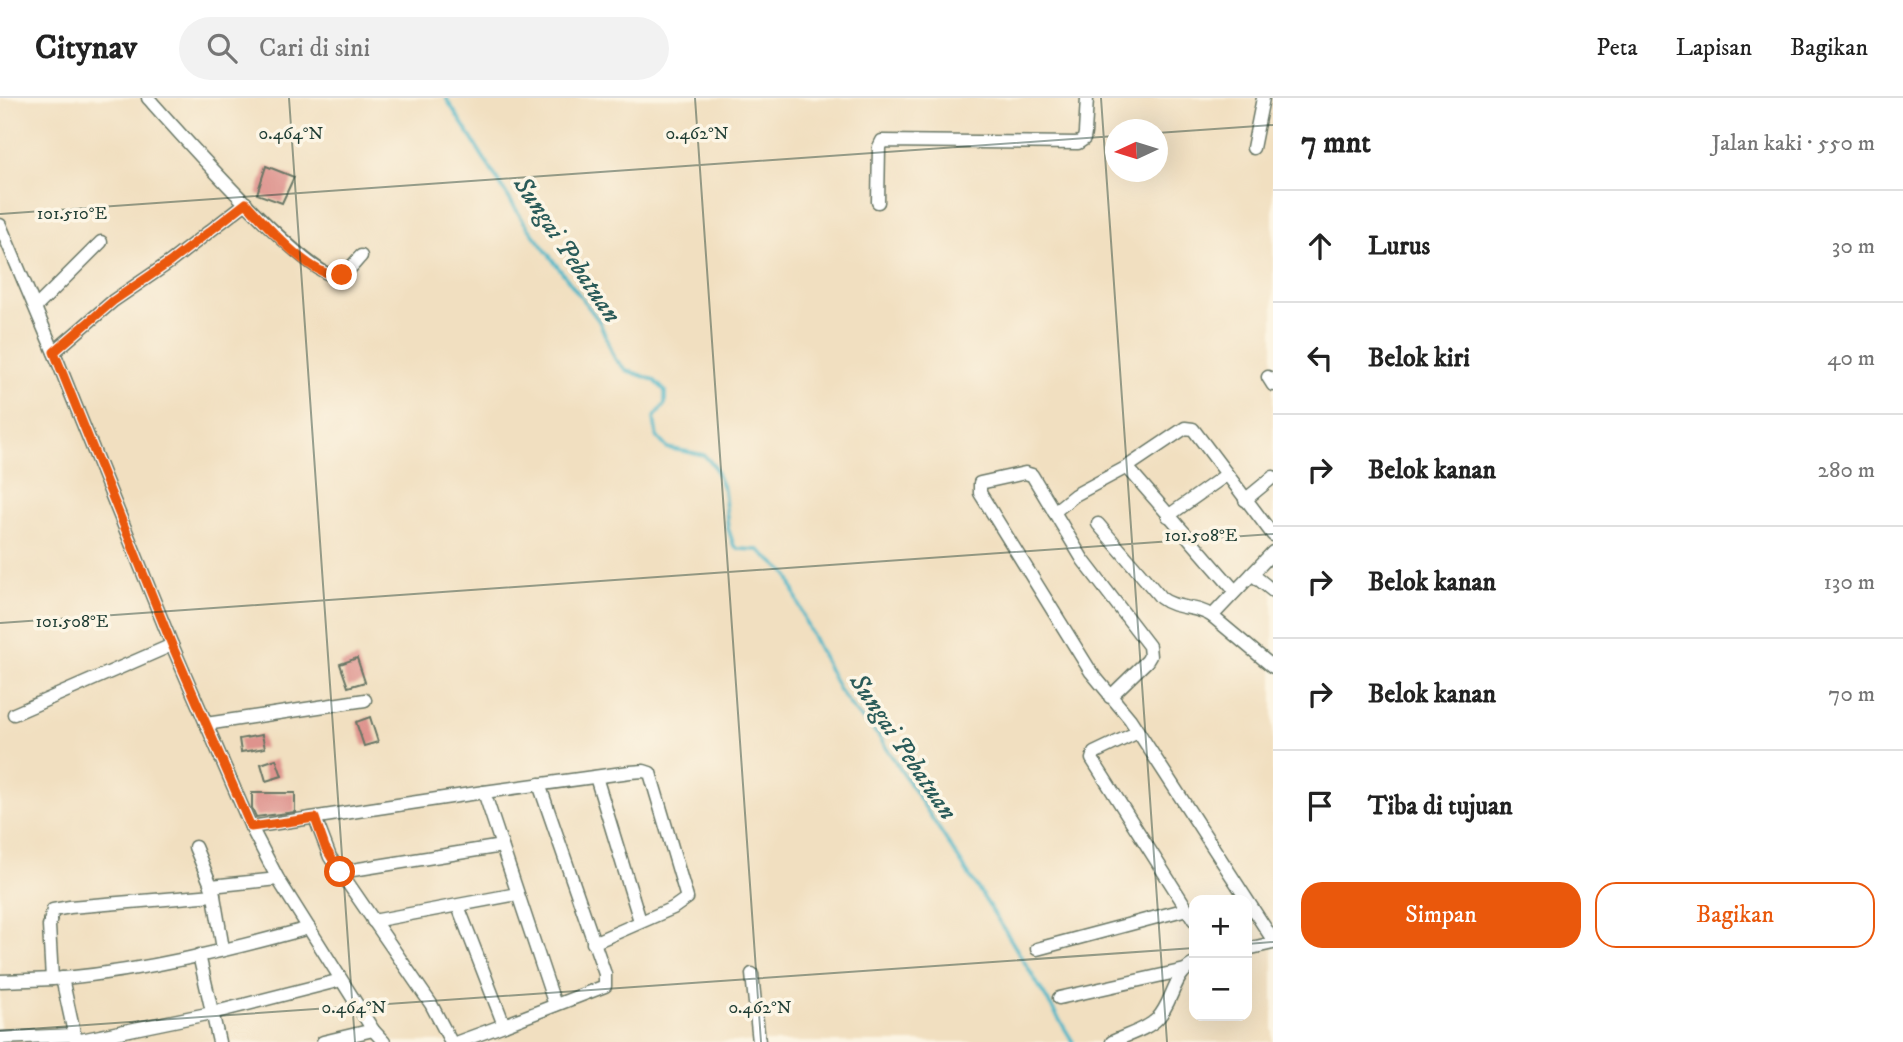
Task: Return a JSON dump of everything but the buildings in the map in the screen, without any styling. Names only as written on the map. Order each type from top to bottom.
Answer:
[{"type":"street","points":[[148,98],[290,248],[323,273],[342,275],[361,256]]},
{"type":"street","points":[[878,202],[879,147],[882,141],[1078,143],[1086,134],[1087,98]]},
{"type":"street","points":[[1253,148],[1264,98]]},
{"type":"street","points":[[54,352],[113,301],[170,262],[246,203]]},
{"type":"street","points":[[0,225],[36,307],[172,645],[251,827],[278,879],[373,1030],[384,1042]]},
{"type":"street","points":[[36,307],[100,242]]},
{"type":"street","points":[[1054,512],[1075,495],[1127,467],[1185,428],[1193,429],[1273,535]]},
{"type":"street","points":[[1127,467],[1235,591]]},
{"type":"street","points":[[1110,697],[1147,661],[1150,656],[1149,646],[1083,560],[1030,474],[988,480],[978,485],[979,493],[1091,672],[1110,697],[1130,719],[1273,942],[1252,948]]},
{"type":"street","points":[[1168,516],[1227,475]]},
{"type":"street","points":[[1245,500],[1273,477]]},
{"type":"street","points":[[1098,524],[1161,598],[1169,604],[1203,610],[1273,667]]},
{"type":"street","points":[[1212,616],[1273,552]]},
{"type":"street","points":[[1252,574],[1273,591]]},
{"type":"street","points":[[14,713],[172,645]]},
{"type":"street","points":[[206,724],[365,700]]},
{"type":"street","points":[[1138,732],[1094,754],[1092,758],[1189,912]]},
{"type":"street","points":[[251,827],[539,784],[647,771],[655,784],[687,898],[673,908],[593,943]]},
{"type":"street","points":[[596,777],[640,921]]},
{"type":"street","points":[[458,1042],[605,986],[605,974],[539,784]]},
{"type":"street","points":[[484,792],[555,1006]]},
{"type":"street","points":[[315,818],[325,847],[340,872],[431,1004],[452,1042]]},
{"type":"street","points":[[340,872],[502,846]]},
{"type":"street","points":[[195,847],[213,890],[223,949]]},
{"type":"street","points":[[75,1039],[57,978],[49,926],[53,910],[278,879]]},
{"type":"street","points":[[373,921],[517,894]]},
{"type":"street","points":[[458,906],[504,1025]]},
{"type":"street","points":[[1037,949],[1189,915]]},
{"type":"street","points":[[0,981],[103,973],[199,955],[309,928]]},
{"type":"street","points":[[199,955],[219,1042]]},
{"type":"street","points":[[1059,998],[1189,967]]},
{"type":"street","points":[[1112,1042],[1154,1021],[1189,967]]},
{"type":"street","points":[[752,974],[759,1042]]},
{"type":"street","points":[[0,1038],[75,1039],[212,1013],[341,980]]},
{"type":"street","points":[[323,1042],[373,1030]]},
{"type":"waterway","name":"Sungai Pebatuan","points":[[446,98],[524,222],[599,321],[615,359],[626,370],[654,380],[665,391],[665,404],[654,418],[657,437],[667,448],[704,455],[714,466],[724,490],[728,528],[734,546],[738,549],[759,550],[788,575],[806,623],[839,690],[857,714],[878,735],[1006,932],[1073,1042]]},
{"type":"route","points":[[340,872],[325,847],[315,818],[251,827],[172,645],[54,352],[113,301],[151,272],[170,262],[246,203],[308,263],[323,273],[342,275]]}]
